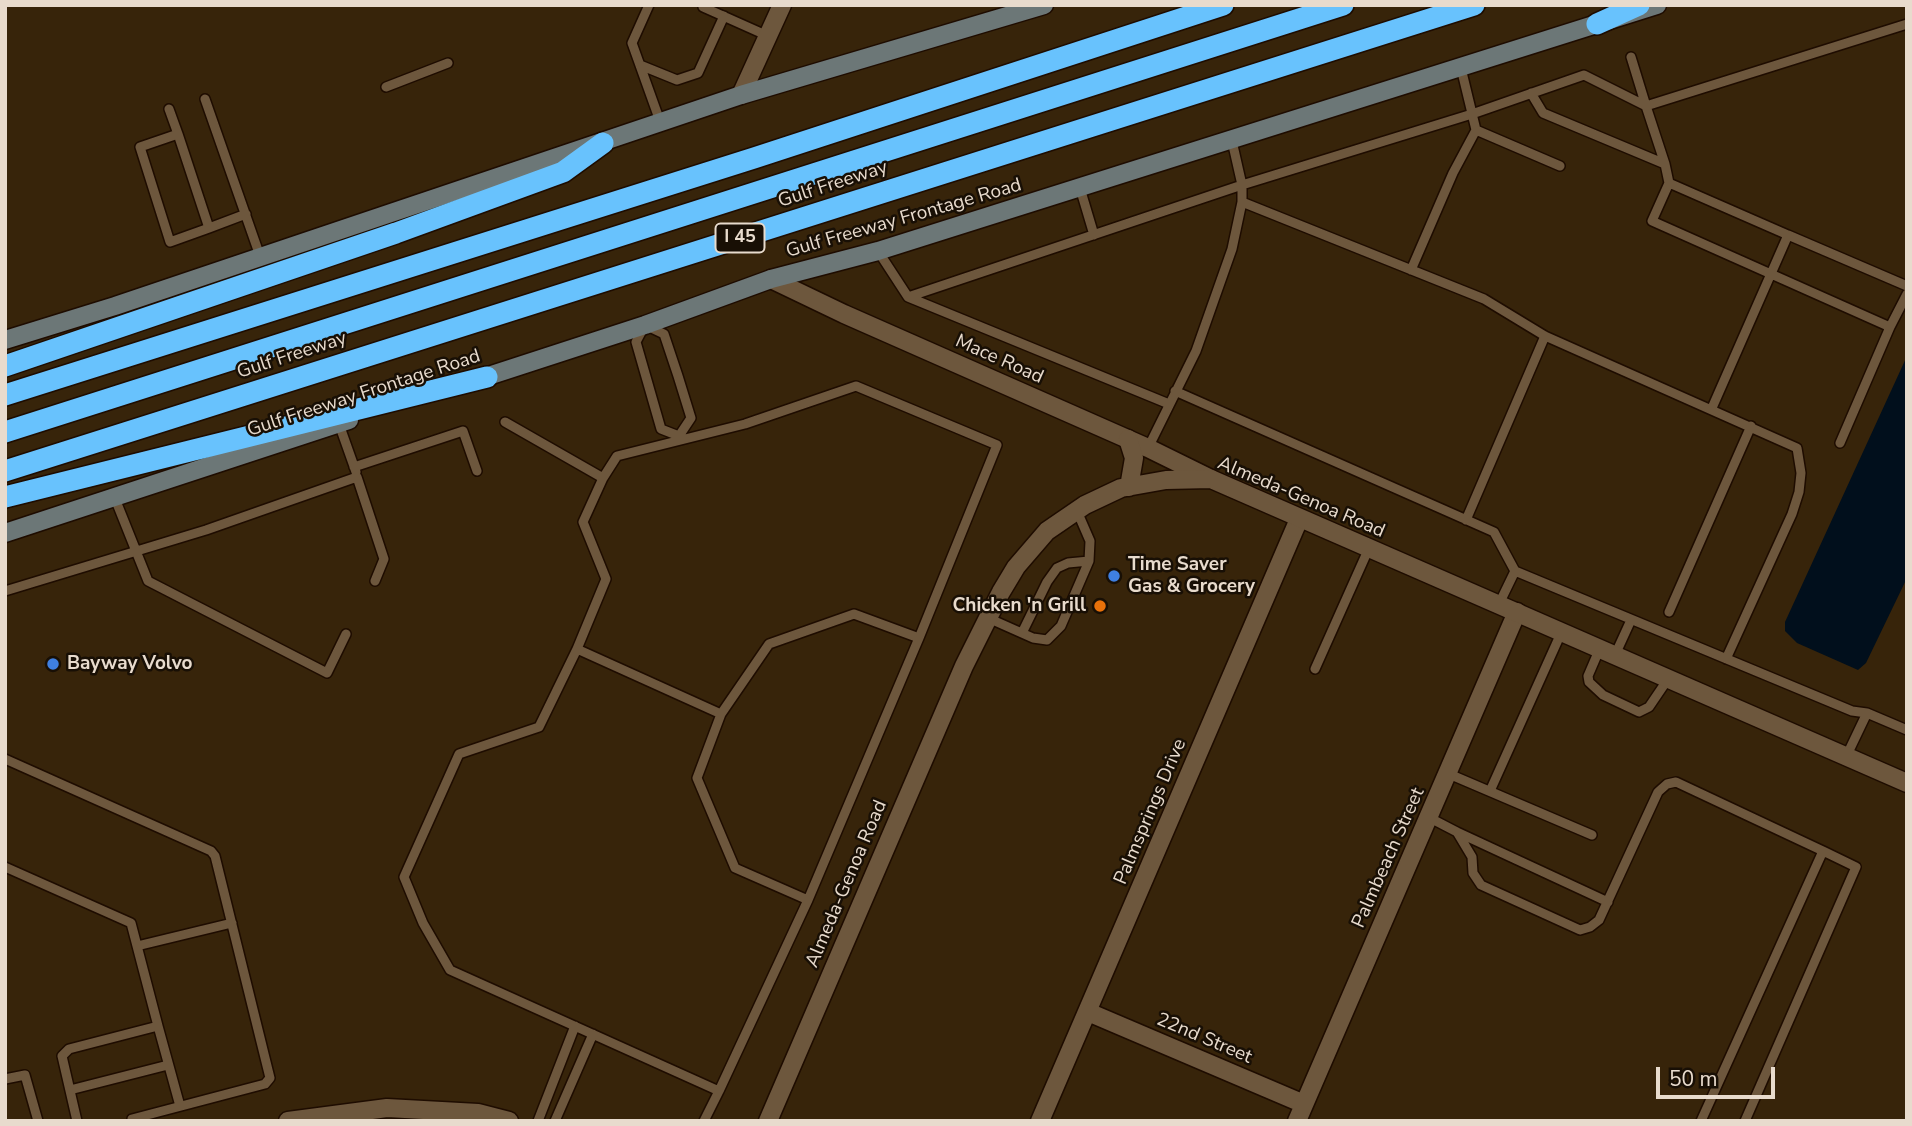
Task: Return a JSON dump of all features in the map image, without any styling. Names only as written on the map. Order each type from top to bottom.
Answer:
[{"type":"highway","points":[[5,396],[754,158],[1223,5]]},
{"type":"highway","name":"Gulf Freeway","points":[[5,432],[1343,5]]},
{"type":"highway","name":"Gulf Freeway","points":[[5,471],[1474,5]]},
{"type":"highway","points":[[1597,24],[1639,5]]},
{"type":"highway","points":[[5,366],[396,233],[563,172],[603,143]]},
{"type":"highway","points":[[5,497],[487,377]]},
{"type":"main road","points":[[5,340],[115,306],[741,95],[1044,5]]},
{"type":"main road","name":"Gulf Freeway Frontage Road","points":[[5,533],[645,325],[771,279],[878,251],[1657,5]]},
{"type":"street","points":[[741,95],[779,6]]},
{"type":"street","name":"Mace Road","points":[[771,279],[1148,448],[1211,479]]},
{"type":"street","points":[[1128,439],[1134,458],[1129,487]]},
{"type":"street","name":"Almeda-Genoa Road","points":[[768,1121],[964,666],[1016,567],[1047,531],[1077,510],[1121,488],[1166,480],[1211,479],[1907,783]]},
{"type":"street","name":"Palmsprings Drive","points":[[1040,1121],[1299,519]]},
{"type":"street","name":"Palmbeach Street","points":[[1300,1112],[1430,818],[1517,612]]},
{"type":"street","name":"22nd Street","points":[[1088,1012],[1300,1112]]},
{"type":"street","points":[[288,1121],[387,1108],[478,1113],[509,1121]]},
{"type":"lane","points":[[649,5],[632,43],[661,124]]},
{"type":"lane","points":[[703,7],[768,36]]},
{"type":"lane","points":[[640,65],[677,80],[698,73],[724,16]]},
{"type":"lane","points":[[908,297],[1242,185],[1472,114],[1584,75],[1646,106],[1907,24]]},
{"type":"lane","points":[[1632,57],[1669,183],[1652,221],[1890,327]]},
{"type":"lane","points":[[386,87],[449,63]]},
{"type":"lane","points":[[1411,270],[1452,173],[1476,130],[1461,68]]},
{"type":"lane","points":[[1531,93],[1543,113],[1665,164]]},
{"type":"lane","points":[[205,99],[260,256]]},
{"type":"lane","points":[[169,109],[209,228]]},
{"type":"lane","points":[[1476,130],[1560,166]]},
{"type":"lane","points":[[178,134],[140,147],[170,242],[246,214]]},
{"type":"lane","points":[[1148,448],[1196,351],[1232,249],[1242,202],[1242,185],[1232,141]]},
{"type":"lane","points":[[1669,183],[1907,286]]},
{"type":"lane","points":[[1080,188],[1094,235]]},
{"type":"lane","points":[[1242,202],[1484,299],[1545,336],[1797,448],[1801,473],[1799,492],[1792,514],[1727,659]]},
{"type":"lane","points":[[1712,408],[1788,235]]},
{"type":"lane","points":[[878,251],[908,297],[1169,404]]},
{"type":"lane","points":[[1840,443],[1890,327],[1907,295]]},
{"type":"lane","points":[[645,325],[664,334],[691,418],[679,439],[661,429],[636,342],[645,325]]},
{"type":"lane","points":[[1466,520],[1545,336]]},
{"type":"lane","points":[[704,1121],[719,1090],[808,900],[997,446],[856,386],[746,424],[617,456],[603,478],[583,522],[606,579],[577,649],[539,727],[459,754],[404,877],[423,923],[450,970],[719,1090]]},
{"type":"lane","points":[[1175,391],[1493,532],[1515,571],[1852,711],[1867,713],[1907,730]]},
{"type":"lane","points":[[505,422],[603,478]]},
{"type":"lane","points":[[339,424],[384,559],[375,581]]},
{"type":"lane","points":[[1669,612],[1751,426]]},
{"type":"lane","points":[[354,467],[463,431],[477,471]]},
{"type":"lane","points":[[5,592],[206,530],[358,477]]},
{"type":"lane","points":[[114,496],[148,581],[327,673],[346,634]]},
{"type":"lane","points":[[988,618],[1033,638],[1046,640],[1061,626],[1089,561],[1090,541],[1077,510]]},
{"type":"lane","points":[[1315,669],[1369,548]]},
{"type":"lane","points":[[1022,633],[1047,582],[1057,568],[1068,563],[1089,561]]},
{"type":"lane","points":[[1499,604],[1515,571]]},
{"type":"lane","points":[[808,900],[735,868],[697,778],[721,714],[769,644],[854,614],[919,638]]},
{"type":"lane","points":[[1631,620],[1588,676],[1589,682],[1602,695],[1639,712],[1649,707],[1668,679]]},
{"type":"lane","points":[[1490,791],[1562,632]]},
{"type":"lane","points":[[577,649],[721,714]]},
{"type":"lane","points":[[1846,757],[1867,713]]},
{"type":"lane","points":[[5,759],[211,851],[215,856],[270,1078],[265,1084],[129,1120]]},
{"type":"lane","points":[[1448,774],[1592,835]]},
{"type":"lane","points":[[1457,832],[1472,857],[1473,873],[1481,885],[1580,930],[1600,920],[1658,792],[1667,784],[1676,782],[1856,867],[1745,1121]]},
{"type":"lane","points":[[1430,818],[1608,902]]},
{"type":"lane","points":[[1702,1121],[1823,851]]},
{"type":"lane","points":[[5,867],[131,923],[180,1107]]},
{"type":"lane","points":[[137,946],[232,923]]},
{"type":"lane","points":[[77,1121],[62,1056],[69,1049],[158,1026]]},
{"type":"lane","points":[[538,1121],[575,1026]]},
{"type":"lane","points":[[555,1121],[593,1034]]},
{"type":"lane","points":[[70,1090],[168,1065]]},
{"type":"lane","points":[[5,1079],[25,1074],[38,1121]]},
{"type":"water","points":[[1907,356],[1907,578],[1866,663],[1858,670],[1797,643],[1785,631],[1785,622]]},
{"type":"place","name":"Time Saver Gas & Grocery","points":[[1114,576]]},
{"type":"place","name":"Chicken 'n Grill","points":[[1100,606]]},
{"type":"place","name":"Bayway Volvo","points":[[53,664]]}]
